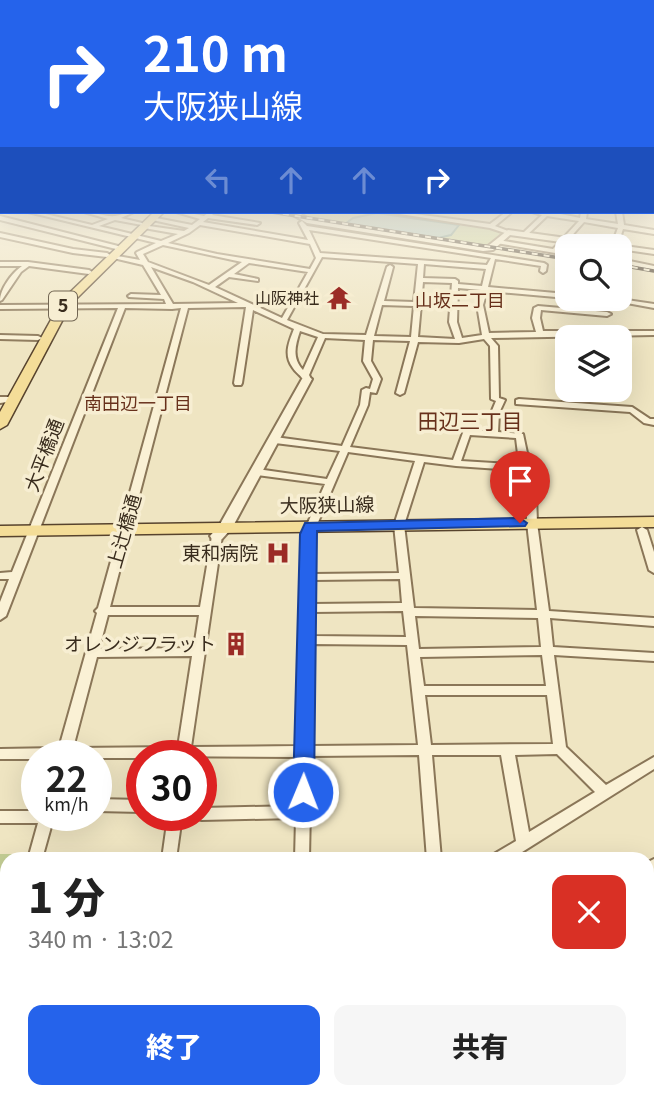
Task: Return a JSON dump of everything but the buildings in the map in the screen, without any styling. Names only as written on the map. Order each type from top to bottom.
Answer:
[{"type":"main road","name":"5","points":[[4,401],[59,307],[120,246]]},
{"type":"main road","name":"5","points":[[0,425],[4,401],[38,338],[59,307],[89,272],[114,252]]},
{"type":"main road","name":"大阪狭山線","points":[[0,531],[33,534],[650,527]]},
{"type":"main road","name":"大阪狭山線","points":[[0,538],[33,534]]},
{"type":"street","points":[[50,246],[139,253],[153,246]]},
{"type":"street","points":[[98,246],[211,287],[283,322],[322,337],[459,341],[498,334],[555,333]]},
{"type":"street","points":[[175,246],[311,271]]},
{"type":"street","points":[[313,246],[318,255]]},
{"type":"street","points":[[347,257],[353,246]]},
{"type":"street","points":[[302,852],[309,530],[377,379],[367,361],[369,339],[399,246]]},
{"type":"street","points":[[427,246],[544,265],[543,271]]},
{"type":"street","points":[[464,246],[483,249],[492,246]]},
{"type":"street","points":[[525,246],[555,251]]},
{"type":"street","points":[[632,249],[654,252]]},
{"type":"street","points":[[139,253],[172,307]]},
{"type":"street","points":[[318,255],[392,264],[421,262],[489,267]]},
{"type":"street","points":[[283,322],[318,255]]},
{"type":"street","points":[[493,257],[480,305],[486,337],[494,346],[498,400],[493,434]]},
{"type":"street","points":[[211,287],[246,261]]},
{"type":"street","points":[[400,393],[414,341],[421,262]]},
{"type":"street","points":[[632,263],[654,268]]},
{"type":"street","points":[[0,264],[28,264],[89,272]]},
{"type":"street","points":[[0,299],[19,271],[28,264]]},
{"type":"street","points":[[229,275],[254,279],[242,287]]},
{"type":"street","points":[[419,280],[455,281],[453,322],[459,341]]},
{"type":"street","points":[[455,286],[555,295]]},
{"type":"street","points":[[131,296],[166,297]]},
{"type":"street","points":[[632,302],[654,306]]},
{"type":"street","points":[[379,303],[417,304]]},
{"type":"street","points":[[0,307],[250,305]]},
{"type":"street","points":[[238,383],[250,305]]},
{"type":"street","name":"大平橋通","points":[[0,615],[122,307]]},
{"type":"street","name":"上辻橋通","points":[[68,740],[185,307]]},
{"type":"street","points":[[540,334],[536,318],[538,307],[607,314]]},
{"type":"street","points":[[608,311],[614,325]]},
{"type":"street","points":[[298,328],[290,348],[290,359],[306,377]]},
{"type":"street","points":[[632,332],[654,333]]},
{"type":"street","points":[[0,337],[38,338]]},
{"type":"street","points":[[186,740],[205,611],[221,531],[275,440],[322,337]]},
{"type":"street","points":[[519,402],[632,410],[647,421],[654,422]]},
{"type":"street","points":[[456,463],[467,432],[520,436],[523,454],[532,468],[532,527],[560,749],[606,793]]},
{"type":"street","points":[[275,440],[456,463],[532,468]]},
{"type":"street","points":[[420,459],[400,529],[425,750],[433,852]]},
{"type":"street","points":[[257,472],[330,482]]},
{"type":"street","points":[[650,527],[654,570]]},
{"type":"street","points":[[0,576],[16,575]]},
{"type":"street","points":[[308,577],[405,576]]},
{"type":"street","points":[[306,608],[544,614],[654,622]]},
{"type":"street","points":[[101,611],[205,611]]},
{"type":"street","points":[[306,640],[654,657]]},
{"type":"street","points":[[91,653],[199,652]]},
{"type":"street","points":[[418,691],[553,690]]},
{"type":"street","points":[[217,753],[560,749]]},
{"type":"street","points":[[507,750],[524,844]]},
{"type":"street","points":[[0,754],[21,754]]},
{"type":"street","points":[[511,852],[654,762]]},
{"type":"street","points":[[217,814],[303,812]]},
{"type":"street","points":[[0,817],[21,817]]},
{"type":"street","points":[[37,852],[43,831]]},
{"type":"street","points":[[170,852],[173,831]]},
{"type":"railway","points":[[487,246],[555,257]]},
{"type":"railway","points":[[632,267],[654,271]]},
{"type":"place","name":"山阪神社","points":[[339,298]]},
{"type":"place","name":"東和病院","points":[[278,553]]},
{"type":"place","name":"オレンジフラット","points":[[236,644]]},
{"type":"district","name":"山坂二丁目","points":[[460,301]]},
{"type":"district","name":"南田辺一丁目","points":[[138,404]]},
{"type":"district","name":"田辺三丁目","points":[[470,422]]},
{"type":"route","points":[[303,792],[308,534],[311,526],[520,523]]}]
